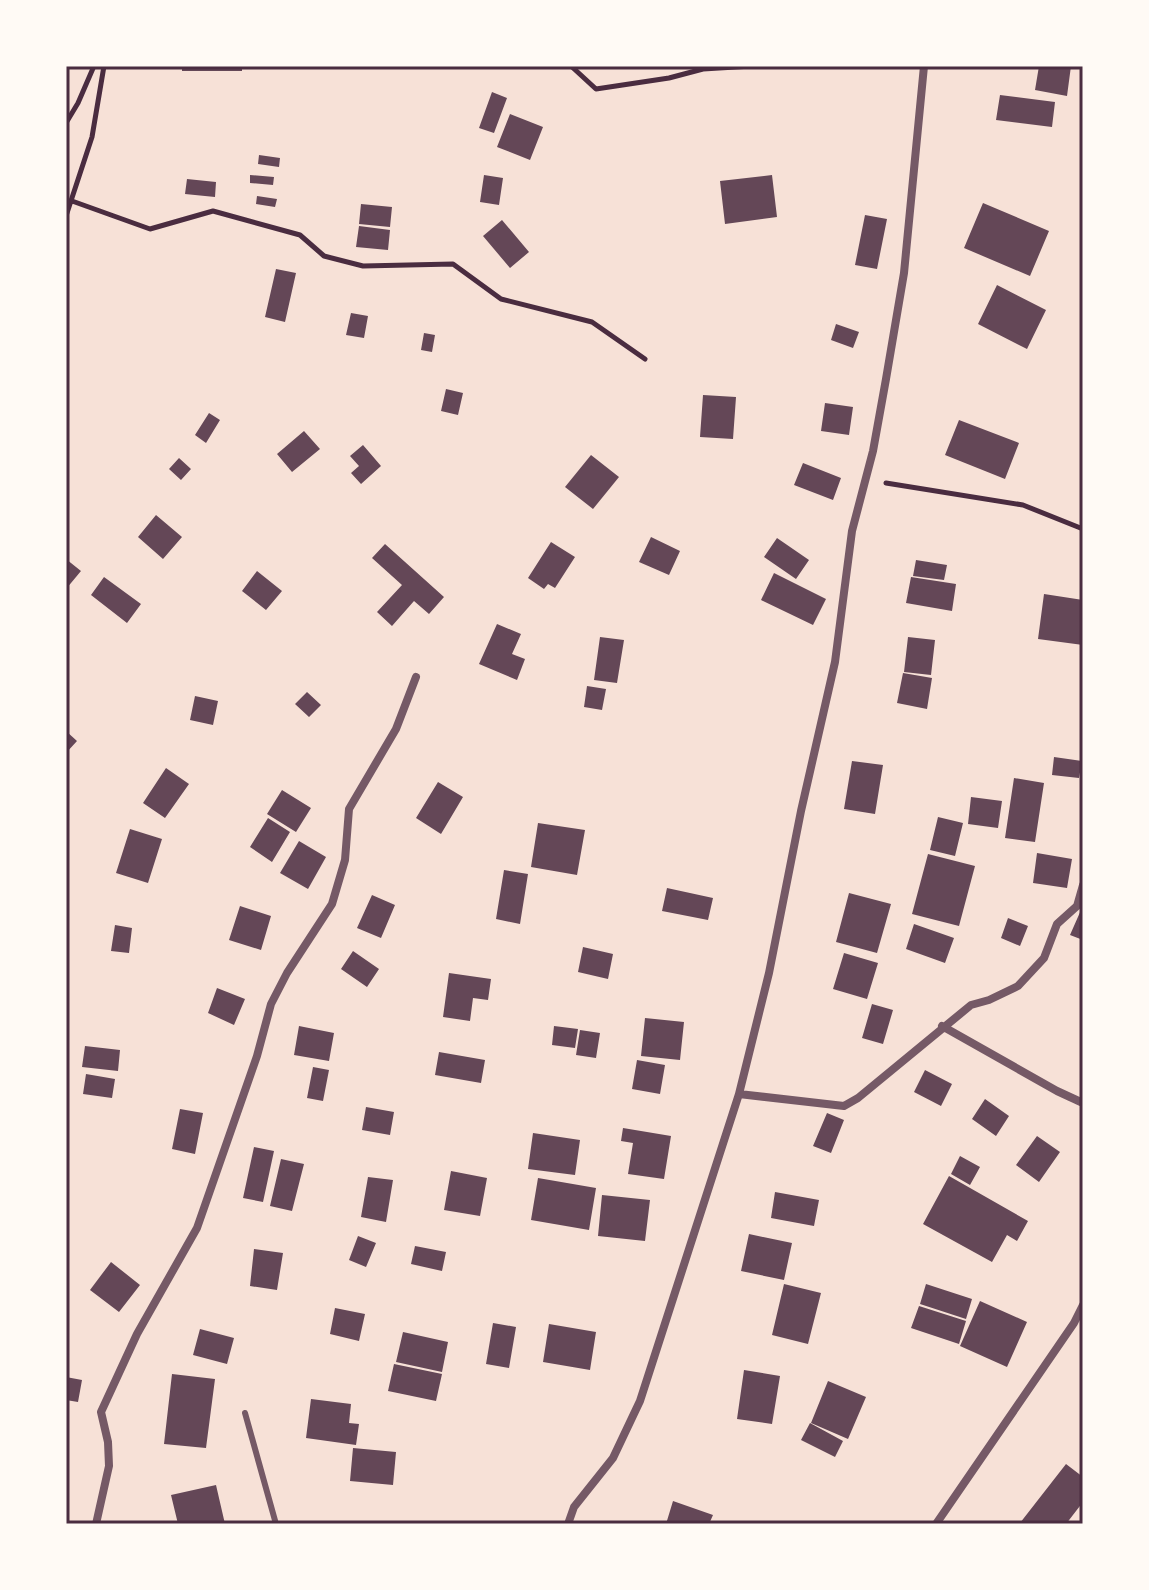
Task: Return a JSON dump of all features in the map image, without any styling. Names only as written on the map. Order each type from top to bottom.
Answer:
[{"type":"street","points":[[568,1524],[574,1507],[613,1458],[640,1401],[739,1094],[769,973],[835,662],[852,531],[873,451],[904,273],[924,66]]},
{"type":"street","points":[[96,1524],[109,1466],[108,1442],[101,1412],[137,1334],[197,1228],[257,1056],[271,1004],[332,904],[345,860],[349,809],[396,729],[416,677]]},
{"type":"street","points":[[739,1094],[844,1106],[858,1098],[971,1005],[1018,986],[1044,958],[1057,924],[1077,906],[1083,885]]},
{"type":"street","points":[[942,1026],[1083,1103]]},
{"type":"street","points":[[936,1524],[1078,1325],[1083,1305]]},
{"type":"lane","points":[[245,1413],[276,1524]]},
{"type":"path","points":[[66,123],[94,66]]},
{"type":"path","points":[[66,216],[92,137],[104,66]]},
{"type":"path","points":[[571,66],[596,89],[669,78],[703,69],[752,66]]},
{"type":"path","points":[[72,201],[150,229],[213,211],[300,235],[324,256],[363,266],[453,264],[501,299],[592,322],[645,359]]},
{"type":"path","points":[[864,480],[1023,505],[1083,529]]},
{"type":"building","points":[[182,66],[242,66],[242,71],[182,71]]},
{"type":"building","points":[[1039,66],[1071,66],[1067,96],[1035,90]]},
{"type":"building","points":[[492,92],[507,98],[494,133],[479,128]]},
{"type":"building","points":[[1000,95],[1055,102],[1052,127],[996,120]]},
{"type":"building","points":[[510,114],[543,127],[530,160],[497,147]]},
{"type":"building","points":[[259,155],[280,158],[279,167],[258,164]]},
{"type":"building","points":[[250,175],[274,177],[273,185],[250,183]]},
{"type":"building","points":[[484,175],[503,178],[499,205],[480,202]]},
{"type":"building","points":[[772,175],[777,217],[725,224],[720,181]]},
{"type":"building","points":[[187,179],[216,182],[215,197],[185,194]]},
{"type":"building","points":[[257,196],[277,199],[275,207],[256,204]]},
{"type":"building","points":[[983,203],[1049,231],[1030,276],[964,248]]},
{"type":"building","points":[[361,204],[392,207],[390,227],[359,224]]},
{"type":"building","points":[[865,215],[887,219],[877,269],[855,265]]},
{"type":"building","points":[[502,220],[529,252],[510,268],[483,236]]},
{"type":"building","points":[[359,226],[390,230],[388,250],[356,247]]},
{"type":"building","points":[[276,269],[296,273],[285,322],[265,317]]},
{"type":"building","points":[[997,285],[1046,310],[1027,349],[978,324]]},
{"type":"building","points":[[351,313],[368,316],[364,338],[346,335]]},
{"type":"building","points":[[836,324],[859,332],[853,348],[831,340]]},
{"type":"building","points":[[424,333],[435,335],[432,352],[421,350]]},
{"type":"building","points":[[446,389],[463,393],[458,415],[441,411]]},
{"type":"building","points":[[703,395],[736,397],[733,439],[700,437]]},
{"type":"building","points":[[825,403],[853,407],[849,435],[821,431]]},
{"type":"building","points":[[209,413],[220,420],[206,443],[195,435]]},
{"type":"building","points":[[959,420],[1019,443],[1005,479],[945,455]]},
{"type":"building","points":[[304,431],[320,449],[292,472],[277,454]]},
{"type":"building","points":[[363,445],[381,466],[361,484],[351,473],[359,466],[350,456]]},
{"type":"building","points":[[591,455],[619,477],[593,509],[565,487]]},
{"type":"building","points":[[179,458],[191,469],[181,480],[169,469]]},
{"type":"building","points":[[803,463],[841,478],[833,500],[794,485]]},
{"type":"building","points":[[156,515],[182,537],[163,559],[138,537]]},
{"type":"building","points":[[651,537],[680,551],[669,575],[639,562]]},
{"type":"building","points":[[777,538],[809,560],[796,579],[764,557]]},
{"type":"building","points":[[551,542],[575,557],[555,588],[548,584],[544,589],[528,578]]},
{"type":"building","points":[[385,544],[444,597],[429,614],[414,601],[392,626],[377,612],[402,585],[372,558]]},
{"type":"building","points":[[66,559],[81,571],[66,589]]},
{"type":"building","points":[[916,560],[947,565],[944,580],[913,576]]},
{"type":"building","points":[[257,571],[282,591],[266,610],[242,591]]},
{"type":"building","points":[[774,573],[826,599],[813,625],[761,600]]},
{"type":"building","points":[[104,577],[141,604],[127,623],[91,595]]},
{"type":"building","points":[[911,577],[956,584],[952,611],[906,603]]},
{"type":"building","points":[[1044,594],[1083,600],[1083,645],[1038,639]]},
{"type":"building","points":[[497,624],[521,634],[512,654],[525,659],[517,680],[479,664]]},
{"type":"building","points":[[600,637],[624,640],[617,683],[594,680]]},
{"type":"building","points":[[908,637],[935,640],[931,675],[904,672]]},
{"type":"building","points":[[903,673],[932,678],[927,709],[897,703]]},
{"type":"building","points":[[587,686],[606,689],[602,710],[584,707]]},
{"type":"building","points":[[307,692],[321,705],[309,717],[295,704]]},
{"type":"building","points":[[195,696],[218,701],[213,725],[190,720]]},
{"type":"building","points":[[66,731],[77,741],[66,753]]},
{"type":"building","points":[[1054,757],[1082,761],[1079,778],[1052,775]]},
{"type":"building","points":[[852,761],[883,765],[875,814],[844,809]]},
{"type":"building","points":[[166,768],[189,784],[165,818],[143,803]]},
{"type":"building","points":[[1014,778],[1044,783],[1035,842],[1005,838]]},
{"type":"building","points":[[438,782],[463,797],[441,834],[416,818]]},
{"type":"building","points":[[282,790],[311,808],[296,832],[267,814]]},
{"type":"building","points":[[971,797],[1002,801],[998,828],[968,824]]},
{"type":"building","points":[[938,817],[963,823],[955,856],[930,850]]},
{"type":"building","points":[[268,818],[290,832],[272,862],[250,847]]},
{"type":"building","points":[[538,823],[585,830],[577,875],[531,867]]},
{"type":"building","points":[[130,829],[162,839],[148,883],[116,873]]},
{"type":"building","points":[[299,841],[326,857],[308,889],[280,873]]},
{"type":"building","points":[[1037,853],[1072,859],[1067,888],[1033,883]]},
{"type":"building","points":[[928,854],[975,866],[959,926],[912,914]]},
{"type":"building","points":[[504,870],[528,874],[520,924],[496,919]]},
{"type":"building","points":[[667,888],[713,898],[708,920],[662,911]]},
{"type":"building","points":[[849,893],[891,904],[877,953],[836,942]]},
{"type":"building","points":[[372,895],[395,905],[381,938],[357,928]]},
{"type":"building","points":[[240,906],[271,916],[261,950],[229,940]]},
{"type":"building","points":[[1083,911],[1083,940],[1070,935]]},
{"type":"building","points":[[1008,918],[1028,926],[1020,946],[1001,938]]},
{"type":"building","points":[[914,924],[954,938],[945,963],[906,949]]},
{"type":"building","points":[[115,925],[132,928],[129,953],[111,951]]},
{"type":"building","points":[[583,947],[613,954],[608,979],[578,972]]},
{"type":"building","points":[[353,951],[379,969],[367,987],[341,969]]},
{"type":"building","points":[[844,953],[878,963],[867,999],[833,989]]},
{"type":"building","points":[[449,973],[491,979],[488,1000],[473,998],[470,1021],[443,1017]]},
{"type":"building","points":[[217,988],[245,999],[234,1025],[208,1013]]},
{"type":"building","points":[[872,1004],[893,1010],[883,1044],[862,1038]]},
{"type":"building","points":[[645,1018],[684,1022],[680,1060],[641,1056]]},
{"type":"building","points":[[299,1026],[334,1033],[329,1061],[294,1055]]},
{"type":"building","points":[[554,1026],[578,1029],[575,1048],[552,1045]]},
{"type":"building","points":[[580,1030],[600,1033],[596,1058],[576,1055]]},
{"type":"building","points":[[85,1046],[120,1050],[118,1071],[82,1067]]},
{"type":"building","points":[[439,1052],[485,1060],[481,1083],[435,1075]]},
{"type":"building","points":[[637,1060],[665,1065],[660,1094],[632,1089]]},
{"type":"building","points":[[313,1067],[329,1070],[323,1101],[307,1098]]},
{"type":"building","points":[[925,1070],[952,1084],[941,1106],[914,1092]]},
{"type":"building","points":[[86,1074],[115,1079],[112,1098],[83,1094]]},
{"type":"building","points":[[985,1099],[1009,1116],[996,1136],[972,1119]]},
{"type":"building","points":[[366,1107],[394,1112],[390,1135],[362,1130]]},
{"type":"building","points":[[180,1109],[203,1113],[195,1154],[172,1149]]},
{"type":"building","points":[[827,1113],[844,1120],[831,1153],[813,1146]]},
{"type":"building","points":[[623,1128],[671,1136],[664,1179],[628,1174],[633,1143],[621,1141]]},
{"type":"building","points":[[533,1133],[580,1140],[575,1175],[528,1169]]},
{"type":"building","points":[[1037,1136],[1060,1152],[1039,1182],[1016,1165]]},
{"type":"building","points":[[254,1147],[274,1151],[263,1202],[243,1198]]},
{"type":"building","points":[[960,1156],[980,1167],[970,1185],[951,1174]]},
{"type":"building","points":[[281,1159],[304,1164],[292,1211],[270,1206]]},
{"type":"building","points":[[451,1171],[487,1178],[480,1216],[444,1210]]},
{"type":"building","points":[[949,1176],[1028,1221],[1017,1241],[1007,1235],[992,1262],[923,1224]]},
{"type":"building","points":[[368,1177],[393,1180],[386,1222],[361,1217]]},
{"type":"building","points":[[538,1178],[596,1188],[589,1230],[531,1220]]},
{"type":"building","points":[[775,1192],[819,1200],[814,1226],[771,1218]]},
{"type":"building","points":[[602,1195],[650,1200],[645,1241],[598,1236]]},
{"type":"building","points":[[749,1234],[792,1243],[784,1280],[741,1271]]},
{"type":"building","points":[[358,1236],[376,1243],[366,1267],[349,1260]]},
{"type":"building","points":[[415,1246],[446,1252],[442,1271],[411,1264]]},
{"type":"building","points":[[254,1249],[283,1253],[277,1290],[250,1286]]},
{"type":"building","points":[[111,1262],[140,1285],[119,1312],[90,1290]]},
{"type":"building","points":[[784,1284],[821,1293],[808,1344],[772,1335]]},
{"type":"building","points":[[926,1284],[972,1299],[966,1319],[920,1304]]},
{"type":"building","points":[[980,1301],[1027,1322],[1007,1367],[960,1346]]},
{"type":"building","points":[[919,1306],[966,1321],[959,1344],[911,1328]]},
{"type":"building","points":[[335,1308],[365,1314],[359,1341],[330,1334]]},
{"type":"building","points":[[493,1323],[516,1327],[509,1368],[486,1364]]},
{"type":"building","points":[[549,1324],[596,1332],[590,1370],[543,1362]]},
{"type":"building","points":[[200,1329],[234,1338],[227,1364],[193,1355]]},
{"type":"building","points":[[403,1332],[448,1342],[442,1372],[396,1362]]},
{"type":"building","points":[[394,1364],[442,1374],[436,1401],[388,1391]]},
{"type":"building","points":[[744,1370],[780,1376],[772,1424],[737,1419]]},
{"type":"building","points":[[172,1374],[215,1379],[206,1448],[164,1444]]},
{"type":"building","points":[[66,1377],[82,1380],[78,1402],[66,1400]]},
{"type":"building","points":[[828,1381],[866,1397],[848,1439],[811,1423]]},
{"type":"building","points":[[311,1399],[351,1404],[349,1423],[359,1424],[356,1445],[306,1438]]},
{"type":"building","points":[[810,1423],[843,1441],[835,1457],[801,1440]]},
{"type":"building","points":[[353,1448],[396,1452],[393,1485],[350,1481]]},
{"type":"building","points":[[1066,1464],[1083,1477],[1083,1502],[1066,1524],[1020,1523]]},
{"type":"building","points":[[66,1474],[69,1474],[69,1503],[66,1503]]},
{"type":"building","points":[[216,1485],[225,1524],[178,1524],[171,1495]]},
{"type":"building","points":[[673,1501],[713,1515],[709,1524],[666,1524]]}]
